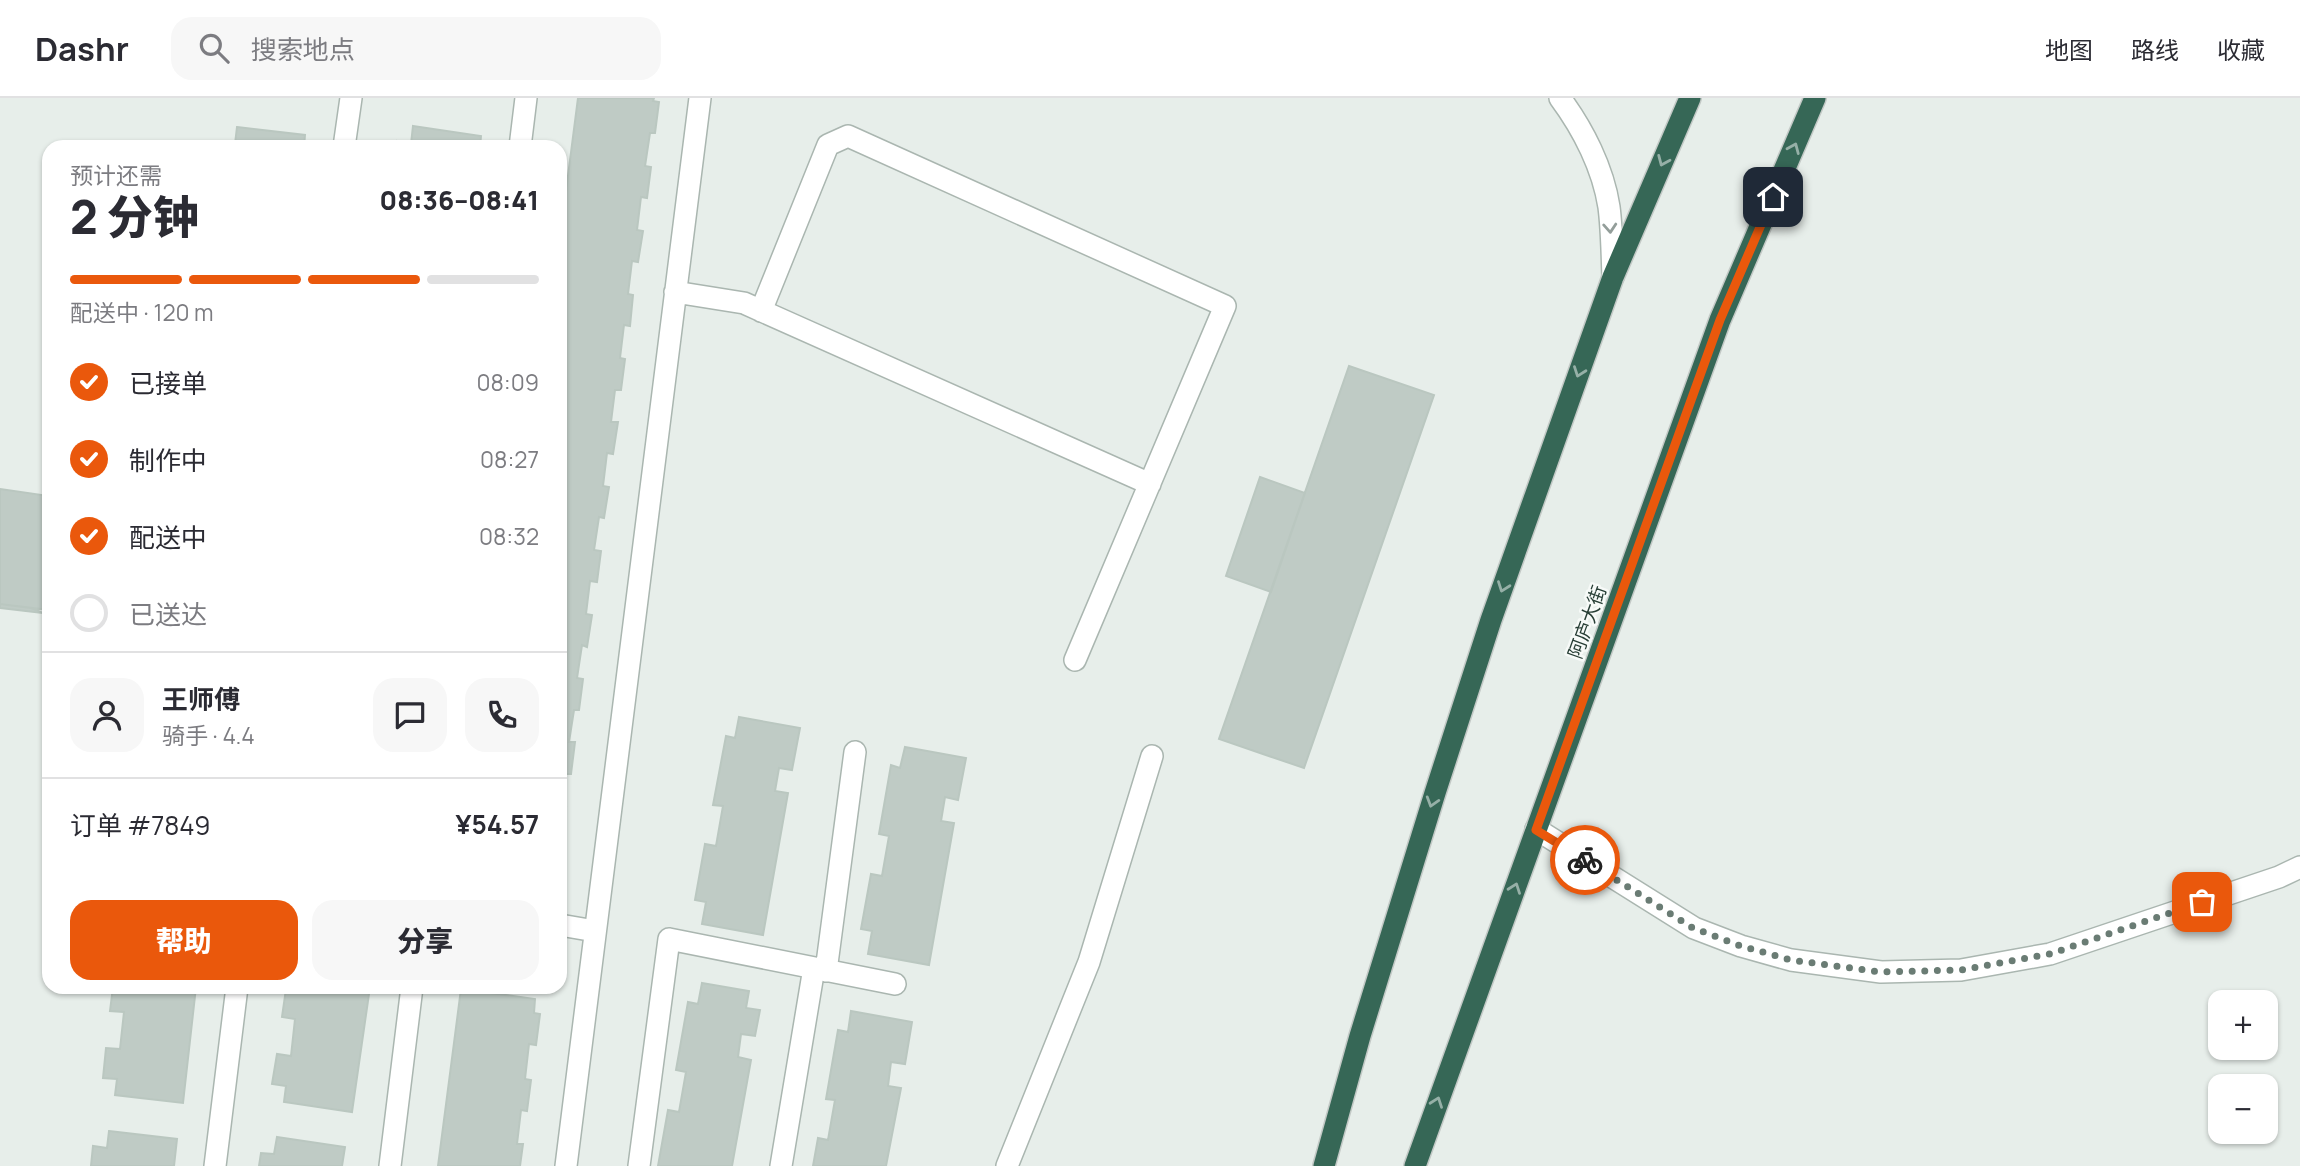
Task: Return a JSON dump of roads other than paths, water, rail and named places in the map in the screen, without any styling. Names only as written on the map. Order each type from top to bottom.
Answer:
[{"type":"highway","points":[[1324,1166],[1360,1036],[1491,620],[1613,277],[1690,98]]},
{"type":"highway","name":"阿庐大街","points":[[1415,1166],[1720,320],[1815,98]]},
{"type":"street","points":[[345,140],[351,98]]},
{"type":"street","points":[[521,140],[527,98]]},
{"type":"street","points":[[566,1166],[700,98]]},
{"type":"street","points":[[1560,98],[1587,141],[1600,172],[1608,205],[1613,277]]},
{"type":"street","points":[[761,311],[828,145],[848,136],[1225,306],[1075,660]]},
{"type":"street","points":[[675,292],[744,303],[1150,484]]},
{"type":"street","points":[[781,1166],[820,969],[855,751]]},
{"type":"street","points":[[1007,1166],[1089,962],[1152,756]]},
{"type":"street","points":[[1536,830],[1693,928],[1741,946],[1791,960],[1881,972],[1961,970],[2050,954],[2278,877],[2300,867]]},
{"type":"street","points":[[567,926],[595,931]]},
{"type":"street","points":[[639,1166],[668,940],[895,984]]},
{"type":"street","points":[[215,1166],[236,994]]},
{"type":"street","points":[[390,1166],[411,994]]}]
